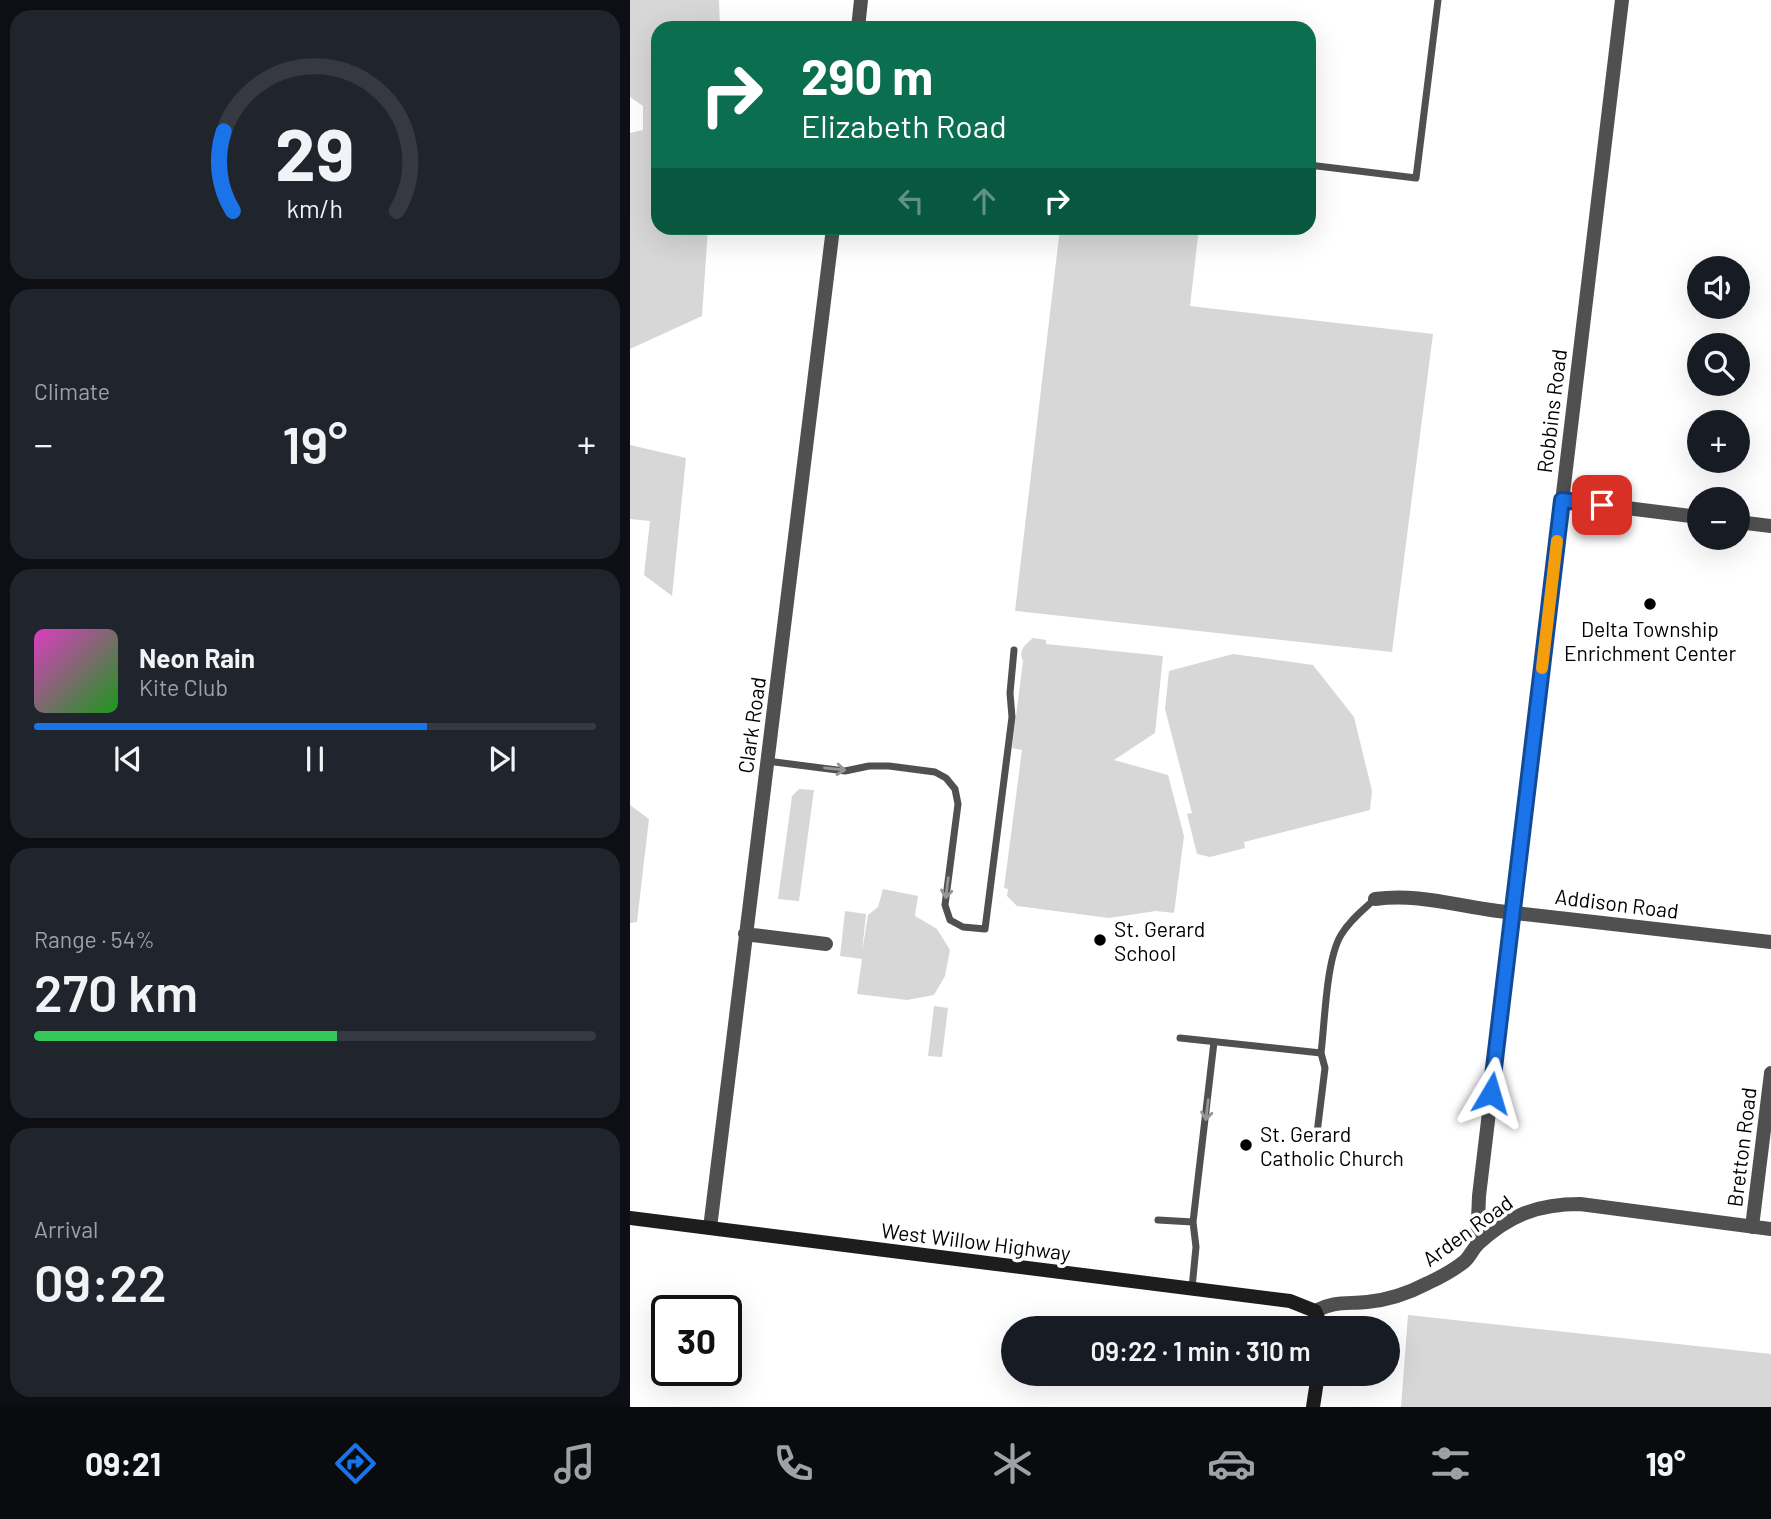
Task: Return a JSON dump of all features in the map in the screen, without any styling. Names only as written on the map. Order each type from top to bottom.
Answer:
[{"type":"street","points":[[859,21],[861,0]]},
{"type":"street","name":"Robbins Road","points":[[1477,1245],[1479,1196],[1622,0]]},
{"type":"street","name":"Clark Road","points":[[710,1228],[832,235]]},
{"type":"street","points":[[1562,500],[1687,516]]},
{"type":"street","points":[[1750,523],[1771,526]]},
{"type":"street","name":"Addison Road","points":[[1375,900],[1399,896],[1771,942]]},
{"type":"street","points":[[745,934],[826,944]]},
{"type":"street","name":"Bretton Road","points":[[1752,1227],[1771,1073]]},
{"type":"street","name":"Arden Road","points":[[1315,1311],[1330,1303],[1368,1302],[1405,1293],[1446,1274],[1505,1223],[1526,1212],[1553,1204],[1580,1204],[1771,1229]]},
{"type":"street","name":"West Willow Highway","points":[[630,1219],[1290,1301],[1315,1311]]},
{"type":"street","points":[[1315,1311],[1317,1316]]},
{"type":"street","points":[[1313,1407],[1316,1386]]},
{"type":"lane","points":[[1316,166],[1416,178],[1438,0]]},
{"type":"lane","points":[[767,761],[845,771],[869,766],[889,766],[934,772],[946,778],[955,789],[958,804],[945,905],[950,920],[963,927],[985,929],[1012,717],[1010,693],[1014,650]]},
{"type":"lane","points":[[1317,1133],[1325,1068],[1321,1053],[1333,953],[1340,936],[1351,922],[1375,900]]},
{"type":"lane","points":[[1180,1038],[1321,1053]]},
{"type":"lane","points":[[1192,1290],[1196,1247],[1193,1222],[1214,1042]]},
{"type":"lane","points":[[1158,1220],[1193,1222]]},
{"type":"shaded area","points":[[630,0],[719,0],[720,21],[651,21],[651,235],[708,235],[702,316],[630,349],[630,133],[643,130],[643,106],[630,97]]},
{"type":"shaded area","points":[[1059,235],[1198,235],[1190,306],[1433,334],[1392,652],[1015,611]]},
{"type":"shaded area","points":[[630,445],[686,458],[672,596],[644,575],[650,521],[630,519]]},
{"type":"shaded area","points":[[1033,638],[1046,640],[1046,644],[1163,656],[1155,733],[1114,760],[1168,775],[1184,836],[1174,913],[1156,911],[1109,918],[1017,906],[1007,896],[1008,889],[1004,888],[1022,750],[1012,748],[1023,661],[1021,654],[1025,645]]},
{"type":"shaded area","points":[[1233,654],[1313,665],[1354,717],[1372,791],[1370,810],[1244,842],[1245,848],[1210,857],[1197,854],[1187,814],[1192,813],[1165,709],[1169,671]]},
{"type":"shaded area","points":[[799,789],[814,790],[799,901],[778,899],[792,796]]},
{"type":"shaded area","points":[[630,805],[649,819],[637,922],[630,923]]},
{"type":"shaded area","points":[[883,889],[918,896],[915,916],[937,929],[950,950],[945,976],[934,995],[907,1000],[857,994],[862,959],[840,956],[845,911],[866,914],[862,952],[868,915],[878,907]]},
{"type":"shaded area","points":[[934,1006],[948,1008],[942,1057],[928,1056]]},
{"type":"shaded area","points":[[1408,1315],[1771,1354],[1771,1407],[1401,1407]]},
{"type":"slow traffic","points":[[1542,668],[1557,541]]},
{"type":"place","name":"Delta Township Enrichment Center","points":[[1650,604]]},
{"type":"place","name":"St. Gerard School","points":[[1100,940]]},
{"type":"place","name":"St. Gerard Catholic Church","points":[[1246,1145]]},
{"type":"route","points":[[1491,1093],[1562,500],[1602,505]]}]
